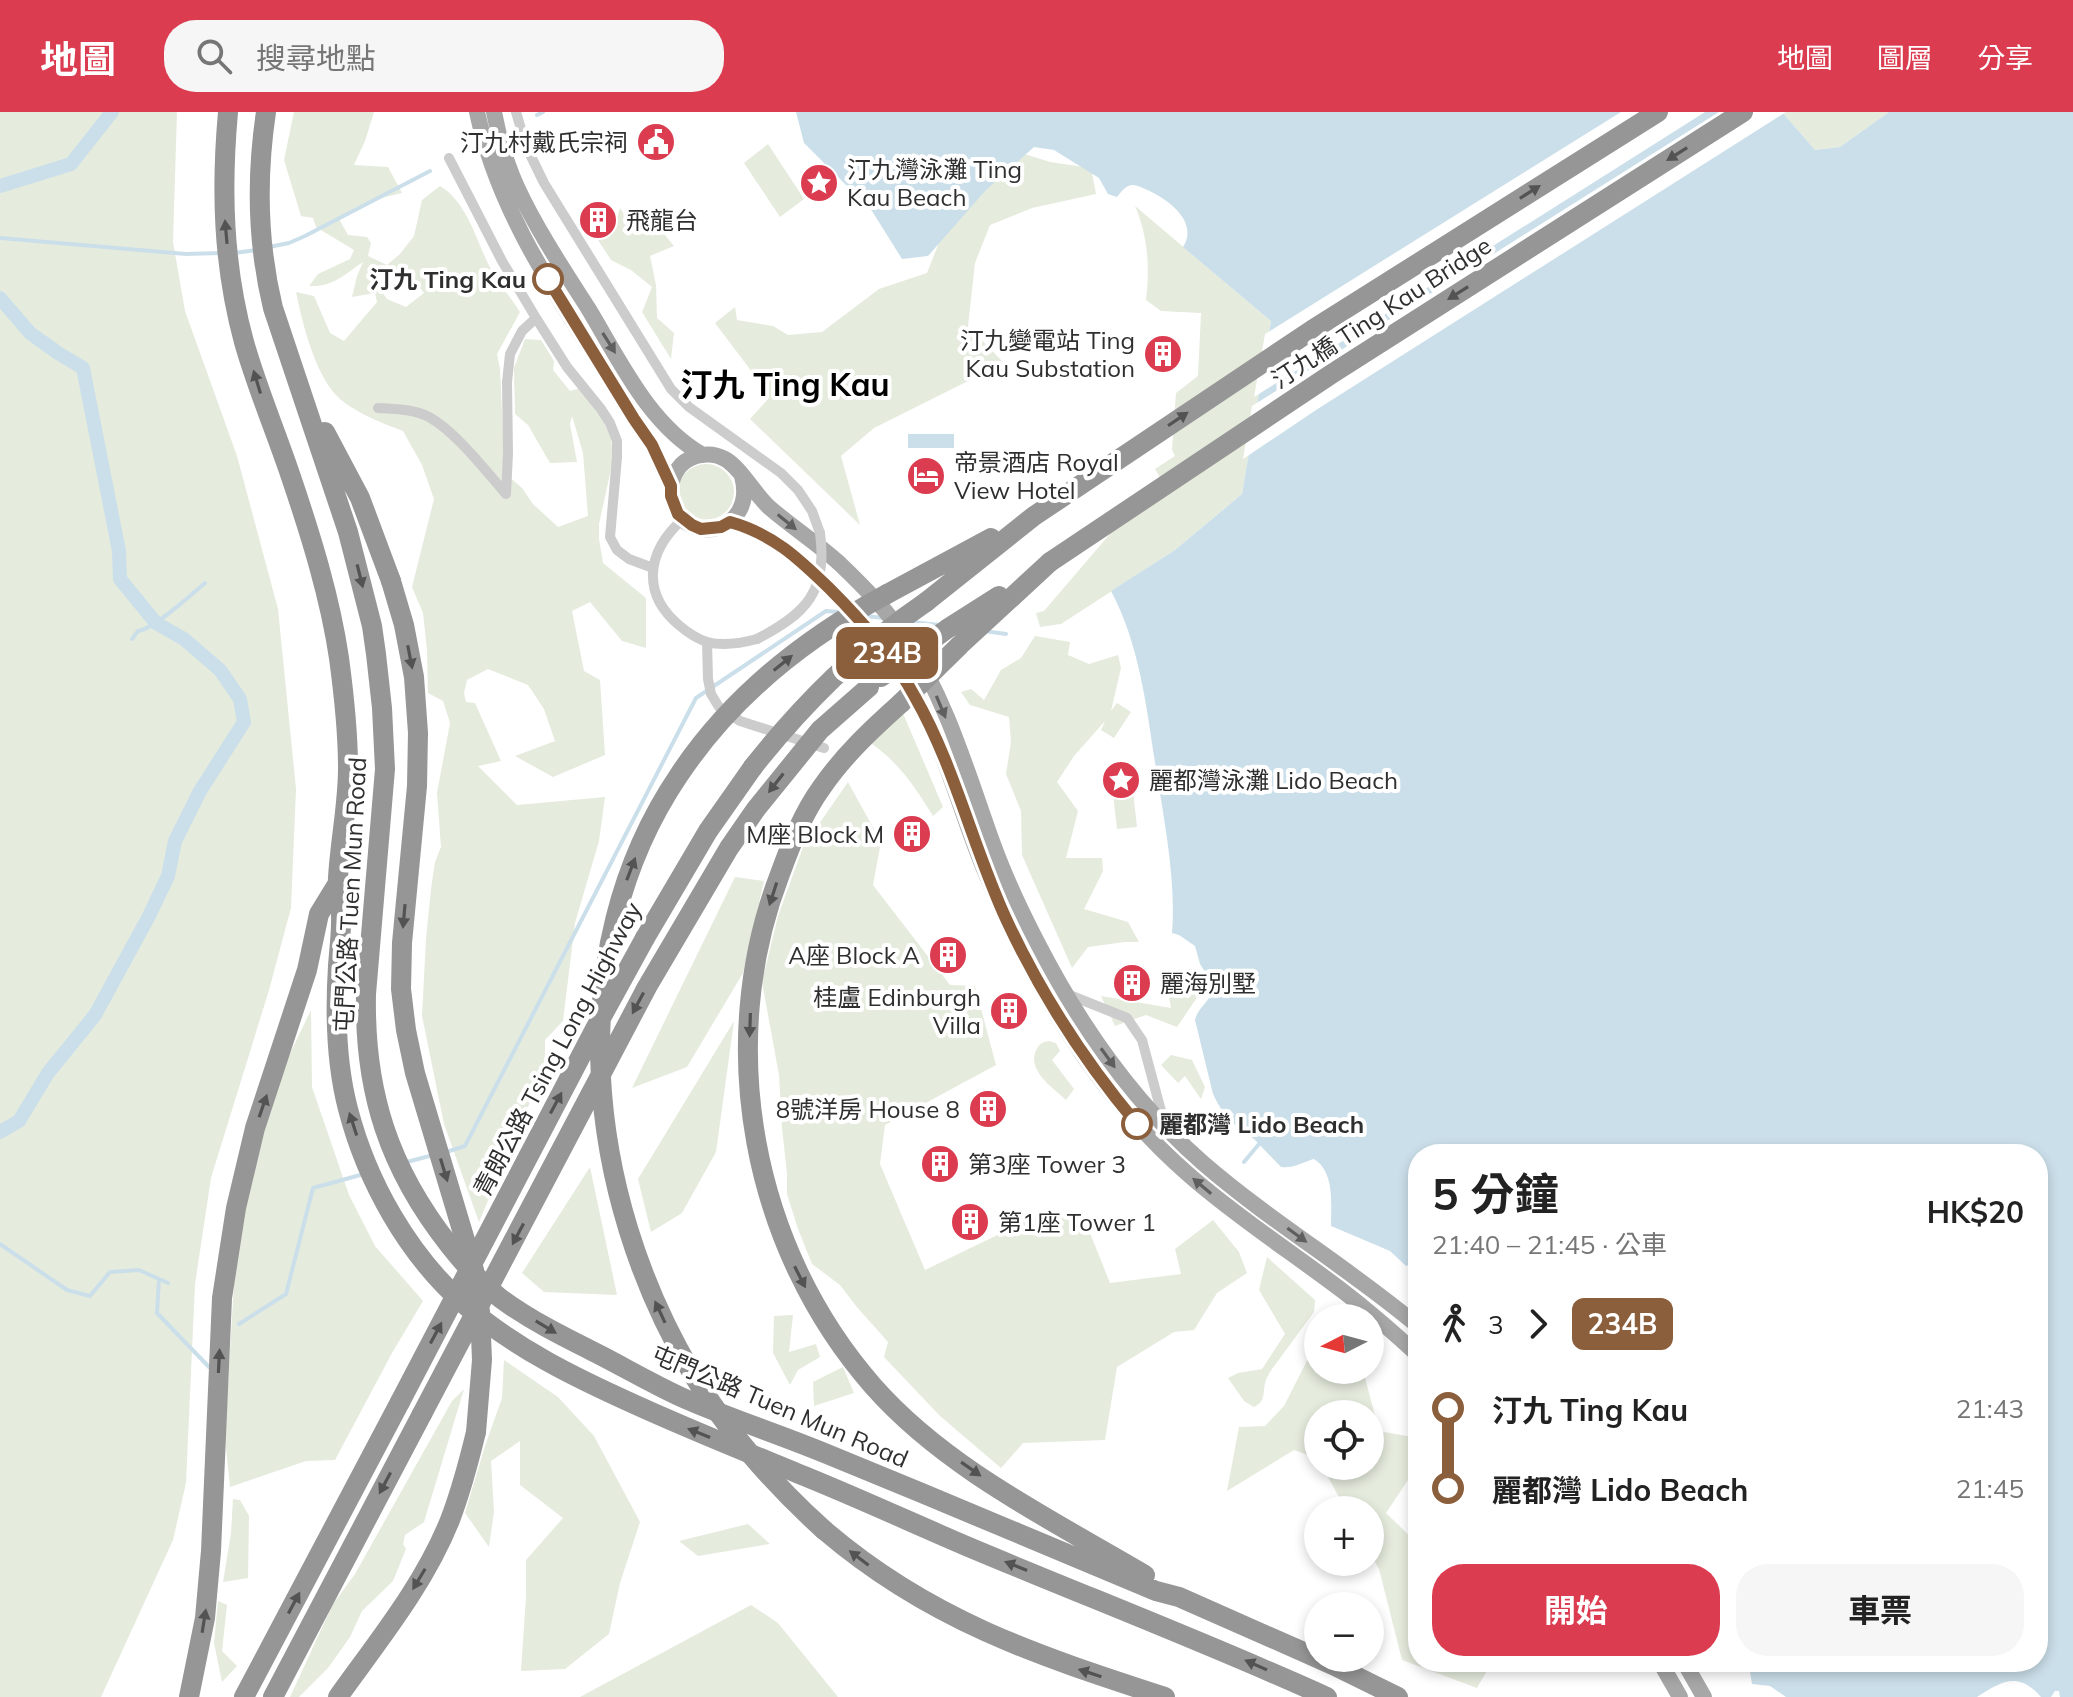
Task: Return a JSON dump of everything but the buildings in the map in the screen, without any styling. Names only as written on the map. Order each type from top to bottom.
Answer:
[{"type":"highway","name":"屯門公路 Tuen Mun Road","points":[[228,112],[223,189],[225,231],[236,309],[261,395],[325,585],[336,637],[348,769],[338,883],[342,917],[337,1022],[345,1091],[362,1151],[389,1208],[426,1263],[468,1308],[494,1328],[537,1357],[597,1388],[970,1548],[1201,1641],[1327,1697]]},
{"type":"highway","points":[[266,112],[258,179],[261,247],[273,308],[305,400],[332,462],[360,498],[391,581],[414,677],[418,733],[416,799],[406,891],[401,989],[415,1073],[474,1270],[480,1312],[482,1360],[476,1432],[454,1509],[410,1595],[338,1697]]},
{"type":"highway","name":"汀九橋 Ting Kau Bridge","points":[[1034,516],[1312,330],[1658,112]]},
{"type":"highway","name":"汀九橋 Ting Kau Bridge","points":[[1050,562],[1333,373],[1743,112]]},
{"type":"highway","name":"屯門公路 Tuen Mun Road","points":[[332,462],[374,642],[382,708],[384,793],[369,950],[367,1049],[379,1109],[398,1166],[436,1228],[482,1283],[553,1332],[681,1397],[1156,1591],[1179,1597],[1398,1697]]},
{"type":"highway","points":[[1034,516],[838,622],[779,666],[740,701],[692,757],[656,813],[626,880],[609,943],[600,1023],[603,1102],[619,1196],[656,1304],[676,1345],[710,1400],[790,1497],[824,1530],[886,1577],[963,1622],[1044,1657],[1165,1697]]},
{"type":"highway","name":"青朗公路 Tsing Long Highway","points":[[244,1697],[623,977],[681,874],[737,788],[795,717],[855,658],[1034,516]]},
{"type":"highway","points":[[1050,562],[860,740],[820,788],[788,852],[758,948],[750,1009],[748,1083],[757,1150],[771,1204],[787,1248],[824,1321],[874,1387],[926,1438],[1004,1491],[1179,1597]]},
{"type":"highway","name":"青朗公路 Tsing Long Highway","points":[[273,1697],[647,987],[722,859],[756,809],[820,730],[869,687],[947,629],[1050,562]]},
{"type":"highway","points":[[189,1697],[205,1618],[211,1551],[222,1298],[236,1208],[255,1128],[307,970],[319,914],[338,883]]},
{"type":"main road","points":[[477,112],[484,146],[501,192],[532,253],[652,445],[671,486],[673,506],[683,519],[701,529],[721,527],[738,514],[743,504],[742,476]]},
{"type":"main road","points":[[494,112],[499,140],[515,183],[553,254],[649,407],[671,432],[703,455]]},
{"type":"main road","points":[[671,486],[681,465],[692,458],[716,455],[727,459],[768,506],[838,563],[880,606],[906,638],[930,681],[967,768],[1010,885],[1038,943],[1100,1047],[1166,1127],[1201,1161],[1408,1318]]},
{"type":"main road","points":[[730,522],[768,536],[795,555],[863,623],[886,652],[915,697],[932,733],[978,854],[1020,948],[1059,1017],[1103,1082],[1138,1124],[1190,1176],[1344,1292],[1408,1346]]},
{"type":"main road","points":[[1666,1672],[1680,1697]]},
{"type":"main road","points":[[1690,1672],[1704,1697]]},
{"type":"street","points":[[516,112],[526,146],[544,183],[671,389],[689,407],[781,473],[798,490],[812,511],[822,549],[822,565],[812,596],[796,615],[757,639],[735,643],[707,642],[685,631],[666,615],[658,601],[653,568],[659,547],[683,519]]},
{"type":"street","points":[[449,158],[502,261],[536,318],[567,367],[610,423],[617,441],[610,537],[617,550],[629,559],[653,568]]},
{"type":"street","points":[[378,408],[407,410],[427,416],[441,425],[506,494],[510,354],[522,331],[536,318]]},
{"type":"street","points":[[707,642],[708,679],[711,694],[719,707],[740,721],[824,748]]},
{"type":"street","points":[[1066,993],[1127,1018],[1142,1040],[1166,1127]]},
{"type":"shaded area","points":[[0,112],[177,112],[173,242],[185,311],[237,456],[278,609],[296,789],[291,908],[211,1178],[195,1284],[186,1483],[173,1540],[101,1697],[0,1697]]},
{"type":"shaded area","points":[[294,112],[374,112],[354,165],[388,167],[402,193],[373,200],[339,219],[348,235],[367,237],[371,243],[368,256],[387,265],[414,236],[422,200],[440,186],[458,202],[492,271],[520,312],[497,354],[505,473],[558,527],[588,516],[583,453],[572,416],[570,424],[577,462],[550,463],[528,425],[515,414],[514,368],[525,339],[541,340],[554,361],[553,370],[570,391],[581,388],[601,415],[611,438],[613,460],[599,524],[603,563],[646,598],[646,648],[622,641],[590,602],[572,611],[584,671],[600,680],[605,755],[553,777],[515,756],[555,741],[544,709],[528,685],[488,669],[467,680],[464,693],[466,702],[475,703],[501,761],[478,766],[517,805],[605,797],[599,841],[575,923],[563,1021],[545,1040],[545,1076],[530,1102],[479,1222],[444,1124],[422,1016],[431,889],[441,847],[437,793],[450,723],[443,701],[428,693],[423,613],[412,587],[434,499],[422,465],[403,431],[343,402],[322,375],[306,332],[296,292],[314,296],[330,333],[344,341],[377,302],[375,293],[352,297],[363,262],[332,282],[309,286],[318,274],[350,259],[354,250],[316,227],[313,218],[301,216],[284,160]],"holes":[[[405,269],[424,293],[406,307],[387,299],[371,276]]]},
{"type":"shaded area","points":[[1782,112],[1889,112],[1840,147],[1815,150]]},
{"type":"shaded area","points":[[768,144],[804,199],[780,217],[744,163]]},
{"type":"shaded area","points":[[1018,152],[1050,162],[1091,168],[1096,194],[1032,208],[990,225],[975,263],[968,326],[1004,363],[874,428],[841,456],[860,525],[750,419],[768,399],[715,323],[735,307],[737,320],[773,326],[788,335],[822,332],[879,289],[927,273],[951,212]]},
{"type":"shaded area","points":[[1135,206],[1271,321],[1242,494],[1175,550],[1061,624],[1040,627],[1036,613],[1044,611],[1121,521],[1162,481],[1155,469],[1175,456],[1172,450],[1176,393],[1198,376],[1201,313],[1161,311],[1146,300],[1147,252]]},
{"type":"shaded area","points":[[620,208],[631,224],[648,210],[674,246],[650,256],[656,285],[657,318],[674,333],[671,359],[642,312],[652,287],[631,270],[611,260],[585,212],[614,228]]},
{"type":"shaded area","points":[[706,464],[726,472],[734,492],[726,512],[706,520],[686,512],[678,492],[686,472]]},
{"type":"shaded area","points":[[1035,636],[1070,642],[1068,655],[1089,664],[1118,655],[1121,668],[1111,711],[1117,703],[1131,712],[1114,738],[1101,730],[1105,721],[1074,756],[1057,782],[1078,811],[1066,858],[1102,858],[1103,871],[1084,909],[1128,922],[1139,942],[1088,947],[1072,968],[1022,855],[1021,811],[1006,774],[1011,742],[1009,717],[970,705],[961,692],[971,689],[984,700],[1001,670],[1021,658]]},
{"type":"shaded area","points":[[902,711],[943,807],[933,816],[897,766],[869,742]]},
{"type":"shaded area","points":[[1131,773],[1137,827],[1117,829],[1111,776]]},
{"type":"shaded area","points":[[848,782],[881,842],[873,885],[950,985],[975,986],[996,1065],[885,1125],[880,1164],[925,1270],[1047,1211],[1088,1228],[1110,1283],[1181,1274],[1175,1249],[1213,1220],[1239,1252],[1247,1273],[1217,1293],[1194,1330],[1174,1332],[1117,1367],[1105,1440],[1023,1443],[1001,1468],[940,1416],[884,1357],[888,1342],[840,1285],[812,1264],[798,1229],[787,1194],[779,1075],[762,982],[778,916],[803,847]]},
{"type":"shaded area","points":[[735,877],[764,881],[743,973],[687,1067],[632,1088]]},
{"type":"shaded area","points":[[1198,975],[1198,996],[1177,1027],[1146,1015],[1115,1026],[1101,996],[1171,1008],[1165,976]]},
{"type":"shaded area","points":[[311,1010],[312,1087],[349,1195],[375,1246],[423,1301],[335,1460],[306,1461],[230,1487],[225,1438],[237,1232],[274,1087]]},
{"type":"shaded area","points":[[734,1021],[716,1152],[682,1213],[651,1232],[638,1179]]},
{"type":"shaded area","points":[[1049,1041],[1056,1043],[1060,1051],[1052,1060],[1074,1089],[1066,1100],[1035,1067],[1037,1048]]},
{"type":"shaded area","points":[[1171,1055],[1192,1060],[1205,1087],[1201,1099],[1185,1076],[1178,1083],[1161,1065]]},
{"type":"shaded area","points":[[590,1167],[617,1295],[544,1292],[522,1273]]},
{"type":"shaded area","points":[[1267,1257],[1315,1300],[1315,1304],[1304,1304],[1304,1325],[1271,1370],[1262,1399],[1254,1407],[1244,1401],[1228,1378],[1262,1369],[1285,1334],[1259,1290]]},
{"type":"shaded area","points":[[793,1315],[789,1352],[816,1344],[820,1357],[798,1370],[790,1385],[773,1353],[774,1316]]},
{"type":"shaded area","points":[[504,1360],[558,1397],[594,1436],[640,1522],[620,1583],[609,1634],[565,1669],[521,1671],[526,1560],[563,1518],[520,1485],[520,1441],[491,1461],[494,1512],[489,1547],[465,1513],[502,1398]]},
{"type":"shaded area","points":[[843,1367],[854,1393],[814,1406],[813,1382]]},
{"type":"shaded area","points":[[1304,1367],[1304,1384],[1367,1384],[1371,1400],[1304,1400],[1304,1454],[1294,1450],[1227,1491],[1239,1427],[1265,1426],[1284,1406]]},
{"type":"shaded area","points":[[464,1389],[424,1522],[405,1535],[403,1544],[406,1549],[393,1581],[362,1611],[350,1637],[328,1668],[299,1697],[290,1697],[333,1604],[355,1574],[452,1401]]},
{"type":"shaded area","points":[[1384,1432],[1408,1436],[1408,1480],[1386,1513],[1408,1534],[1408,1662],[1402,1660],[1381,1576],[1384,1576],[1384,1496],[1338,1496],[1330,1480],[1384,1480]]},
{"type":"shaded area","points":[[233,1499],[240,1500],[249,1516],[248,1578],[223,1582],[231,1533]]},
{"type":"shaded area","points":[[748,1524],[770,1544],[698,1556],[679,1541]]},
{"type":"shaded area","points":[[218,1601],[227,1605],[222,1651],[237,1666],[222,1682],[214,1643]]},
{"type":"shaded area","points":[[751,1605],[778,1623],[838,1697],[580,1697]]},
{"type":"shaded area","points":[[1434,1672],[1486,1672],[1477,1688]]},
{"type":"water","points":[[796,112],[1782,112],[1815,150],[1840,147],[1889,112],[2073,112],[2073,1697],[2060,1697],[2059,1691],[2055,1691],[2051,1697],[2041,1697],[2025,1684],[2010,1681],[1977,1697],[1786,1697],[1770,1686],[1752,1684],[1750,1672],[2048,1672],[2048,1144],[1408,1144],[1408,1265],[1390,1251],[1331,1226],[1329,1180],[1321,1165],[1314,1159],[1281,1167],[1225,1115],[1213,1094],[1195,1020],[1213,989],[1195,946],[1172,933],[1169,854],[1146,704],[1136,657],[1111,591],[1175,550],[1242,494],[1271,321],[1183,247],[1187,228],[1184,219],[1170,204],[1135,185],[1127,187],[1117,197],[1108,194],[1099,178],[1054,150],[1034,147],[986,190],[928,256],[902,259],[872,211],[804,143]]},
{"type":"water","points":[[908,434],[954,434],[954,448],[908,448]]},
{"type":"pier","points":[[1621,112],[1705,112],[1254,397],[1265,334]]},
{"type":"pier","points":[[1719,112],[1786,112],[1243,459],[1252,406]]},
{"type":"waterway","points":[[0,186],[71,164],[112,112]]},
{"type":"waterway","points":[[537,115],[543,112]]},
{"type":"waterway","points":[[269,247],[305,236],[430,171]]},
{"type":"waterway","points":[[0,238],[186,254],[221,253]]},
{"type":"waterway","points":[[234,253],[257,250]]},
{"type":"waterway","points":[[0,298],[30,333],[83,368],[119,551],[120,579],[156,623],[184,639],[220,670],[240,699],[244,722],[200,791],[175,841],[168,876],[95,1015],[48,1073],[19,1121],[0,1132]]},
{"type":"waterway","points":[[132,639],[138,631],[163,618],[205,583]]},
{"type":"waterway","points":[[446,1152],[465,1146],[696,698],[826,611],[840,612]]},
{"type":"waterway","points":[[865,616],[884,618]]},
{"type":"waterway","points":[[912,622],[939,625]]},
{"type":"waterway","points":[[984,631],[1006,634]]},
{"type":"waterway","points":[[1244,1162],[1259,1144]]},
{"type":"waterway","points":[[407,1162],[433,1155]]},
{"type":"waterway","points":[[239,1324],[286,1294],[313,1188],[364,1174]]},
{"type":"waterway","points":[[0,1244],[67,1290],[90,1296],[110,1272],[139,1270],[168,1283]]},
{"type":"waterway","points":[[159,1279],[157,1313],[209,1367]]},
{"type":"bus line","name":"234B","points":[[548,279],[652,445],[671,486],[673,506],[678,514],[701,529],[721,527],[730,522],[768,536],[795,555],[863,623],[886,652],[915,697],[932,733],[978,854],[1020,948],[1085,1058],[1137,1124]]},
{"type":"place","name":"汀九村戴氏宗祠","points":[[656,142]]},
{"type":"place","name":"汀九灣泳灘 Ting Kau Beach","points":[[819,183]]},
{"type":"place","name":"飛龍台","points":[[598,220]]},
{"type":"place","name":"汀九 Ting Kau","points":[[548,279]]},
{"type":"place","name":"汀九變電站 Ting Kau Substation","points":[[1163,354]]},
{"type":"place","name":"帝景酒店 Royal View Hotel","points":[[926,476]]},
{"type":"place","name":"麗都灣泳灘 Lido Beach","points":[[1121,780]]},
{"type":"place","name":"M座 Block M","points":[[912,834]]},
{"type":"place","name":"A座 Block A","points":[[948,955]]},
{"type":"place","name":"麗海別墅","points":[[1132,983]]},
{"type":"place","name":"桂盧 Edinburgh Villa","points":[[1009,1011]]},
{"type":"place","name":"8號洋房 House 8","points":[[988,1109]]},
{"type":"place","name":"麗都灣 Lido Beach","points":[[1137,1124]]},
{"type":"place","name":"第3座 Tower 3","points":[[940,1164]]},
{"type":"place","name":"第1座 Tower 1","points":[[970,1222]]},
{"type":"district","name":"汀九 Ting Kau","points":[[785,384]]}]
